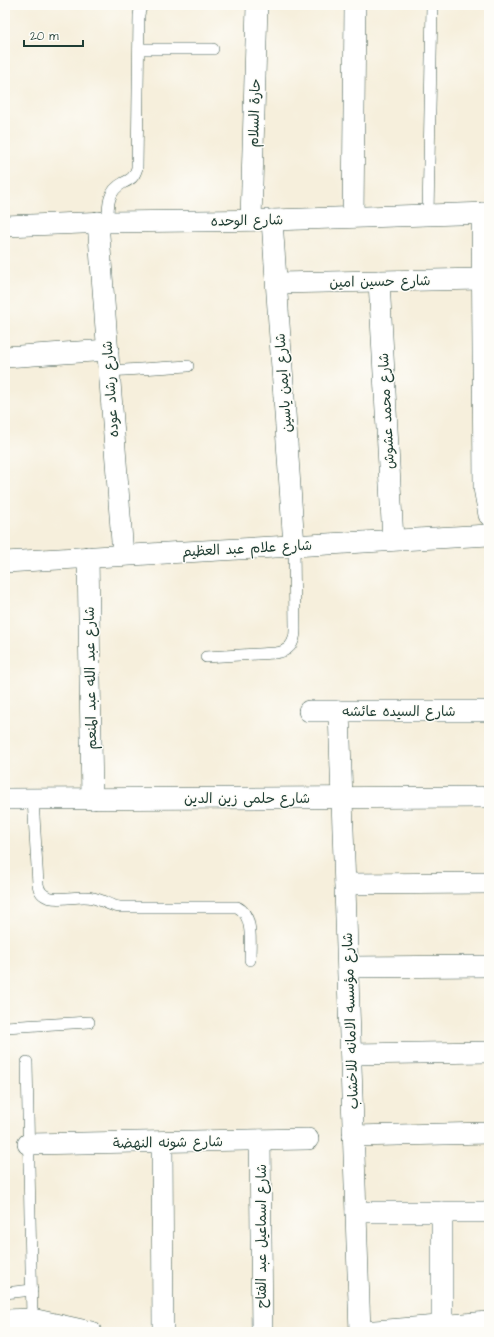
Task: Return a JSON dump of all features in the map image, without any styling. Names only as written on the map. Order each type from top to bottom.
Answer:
[{"type":"street","name":"حارة السلام","points":[[251,220],[257,5]]},
{"type":"street","points":[[353,217],[354,5]]},
{"type":"street","name":"شارع الوحده","points":[[5,226],[103,222],[272,220],[486,213]]},
{"type":"street","points":[[486,213],[482,279],[484,488],[489,515]]},
{"type":"street","name":"شارع ايمن ياسين","points":[[272,220],[294,546]]},
{"type":"street","name":"شارع رشاد عوده","points":[[103,222],[109,371],[123,555]]},
{"type":"street","name":"شارع حسين امين","points":[[277,283],[482,279]]},
{"type":"street","name":"شارع محمد عشوش","points":[[379,281],[393,540]]},
{"type":"street","points":[[5,357],[108,350]]},
{"type":"street","name":"شارع علام عبد العظيم","points":[[5,562],[489,535]]},
{"type":"street","name":"شارع عبد الله عبد المنعم","points":[[88,557],[92,799]]},
{"type":"street","name":"شارع السيده عائشه","points":[[309,711],[489,711]]},
{"type":"street","name":"شارع مؤسسه الامانه للاخشاب","points":[[339,711],[361,1332]]},
{"type":"street","name":"شارع حلمى زين الدين","points":[[5,799],[489,797]]},
{"type":"street","points":[[345,884],[489,883]]},
{"type":"street","points":[[348,967],[489,966]]},
{"type":"street","points":[[351,1054],[489,1052]]},
{"type":"street","points":[[353,1136],[489,1133]]},
{"type":"street","name":"شارع شونه النهضة","points":[[28,1144],[308,1139]]},
{"type":"street","name":"شارع اسماعيل عبد الفتاح","points":[[260,1140],[262,1332]]},
{"type":"street","points":[[162,1142],[163,1332]]},
{"type":"street","points":[[356,1212],[489,1212]]},
{"type":"street","points":[[442,1212],[453,1327]]},
{"type":"street","points":[[5,1320],[43,1324],[90,1332]]},
{"type":"street","points":[[361,1332],[453,1327],[489,1322]]},
{"type":"lane","points":[[103,222],[111,195],[117,187],[133,178],[137,168],[139,15],[143,5]]},
{"type":"lane","points":[[428,215],[432,5]]},
{"type":"lane","points":[[139,48],[213,49]]},
{"type":"lane","points":[[109,371],[188,366]]},
{"type":"lane","points":[[206,657],[275,654],[286,650],[294,642],[294,546]]},
{"type":"lane","points":[[33,799],[38,884],[39,889],[45,897],[55,899],[93,898],[110,905],[120,907],[237,907],[242,909],[248,918],[250,960]]},
{"type":"lane","points":[[5,1027],[89,1022]]},
{"type":"lane","points":[[27,1062],[32,1290],[43,1324]]},
{"type":"lane","points":[[5,1293],[32,1290]]}]
